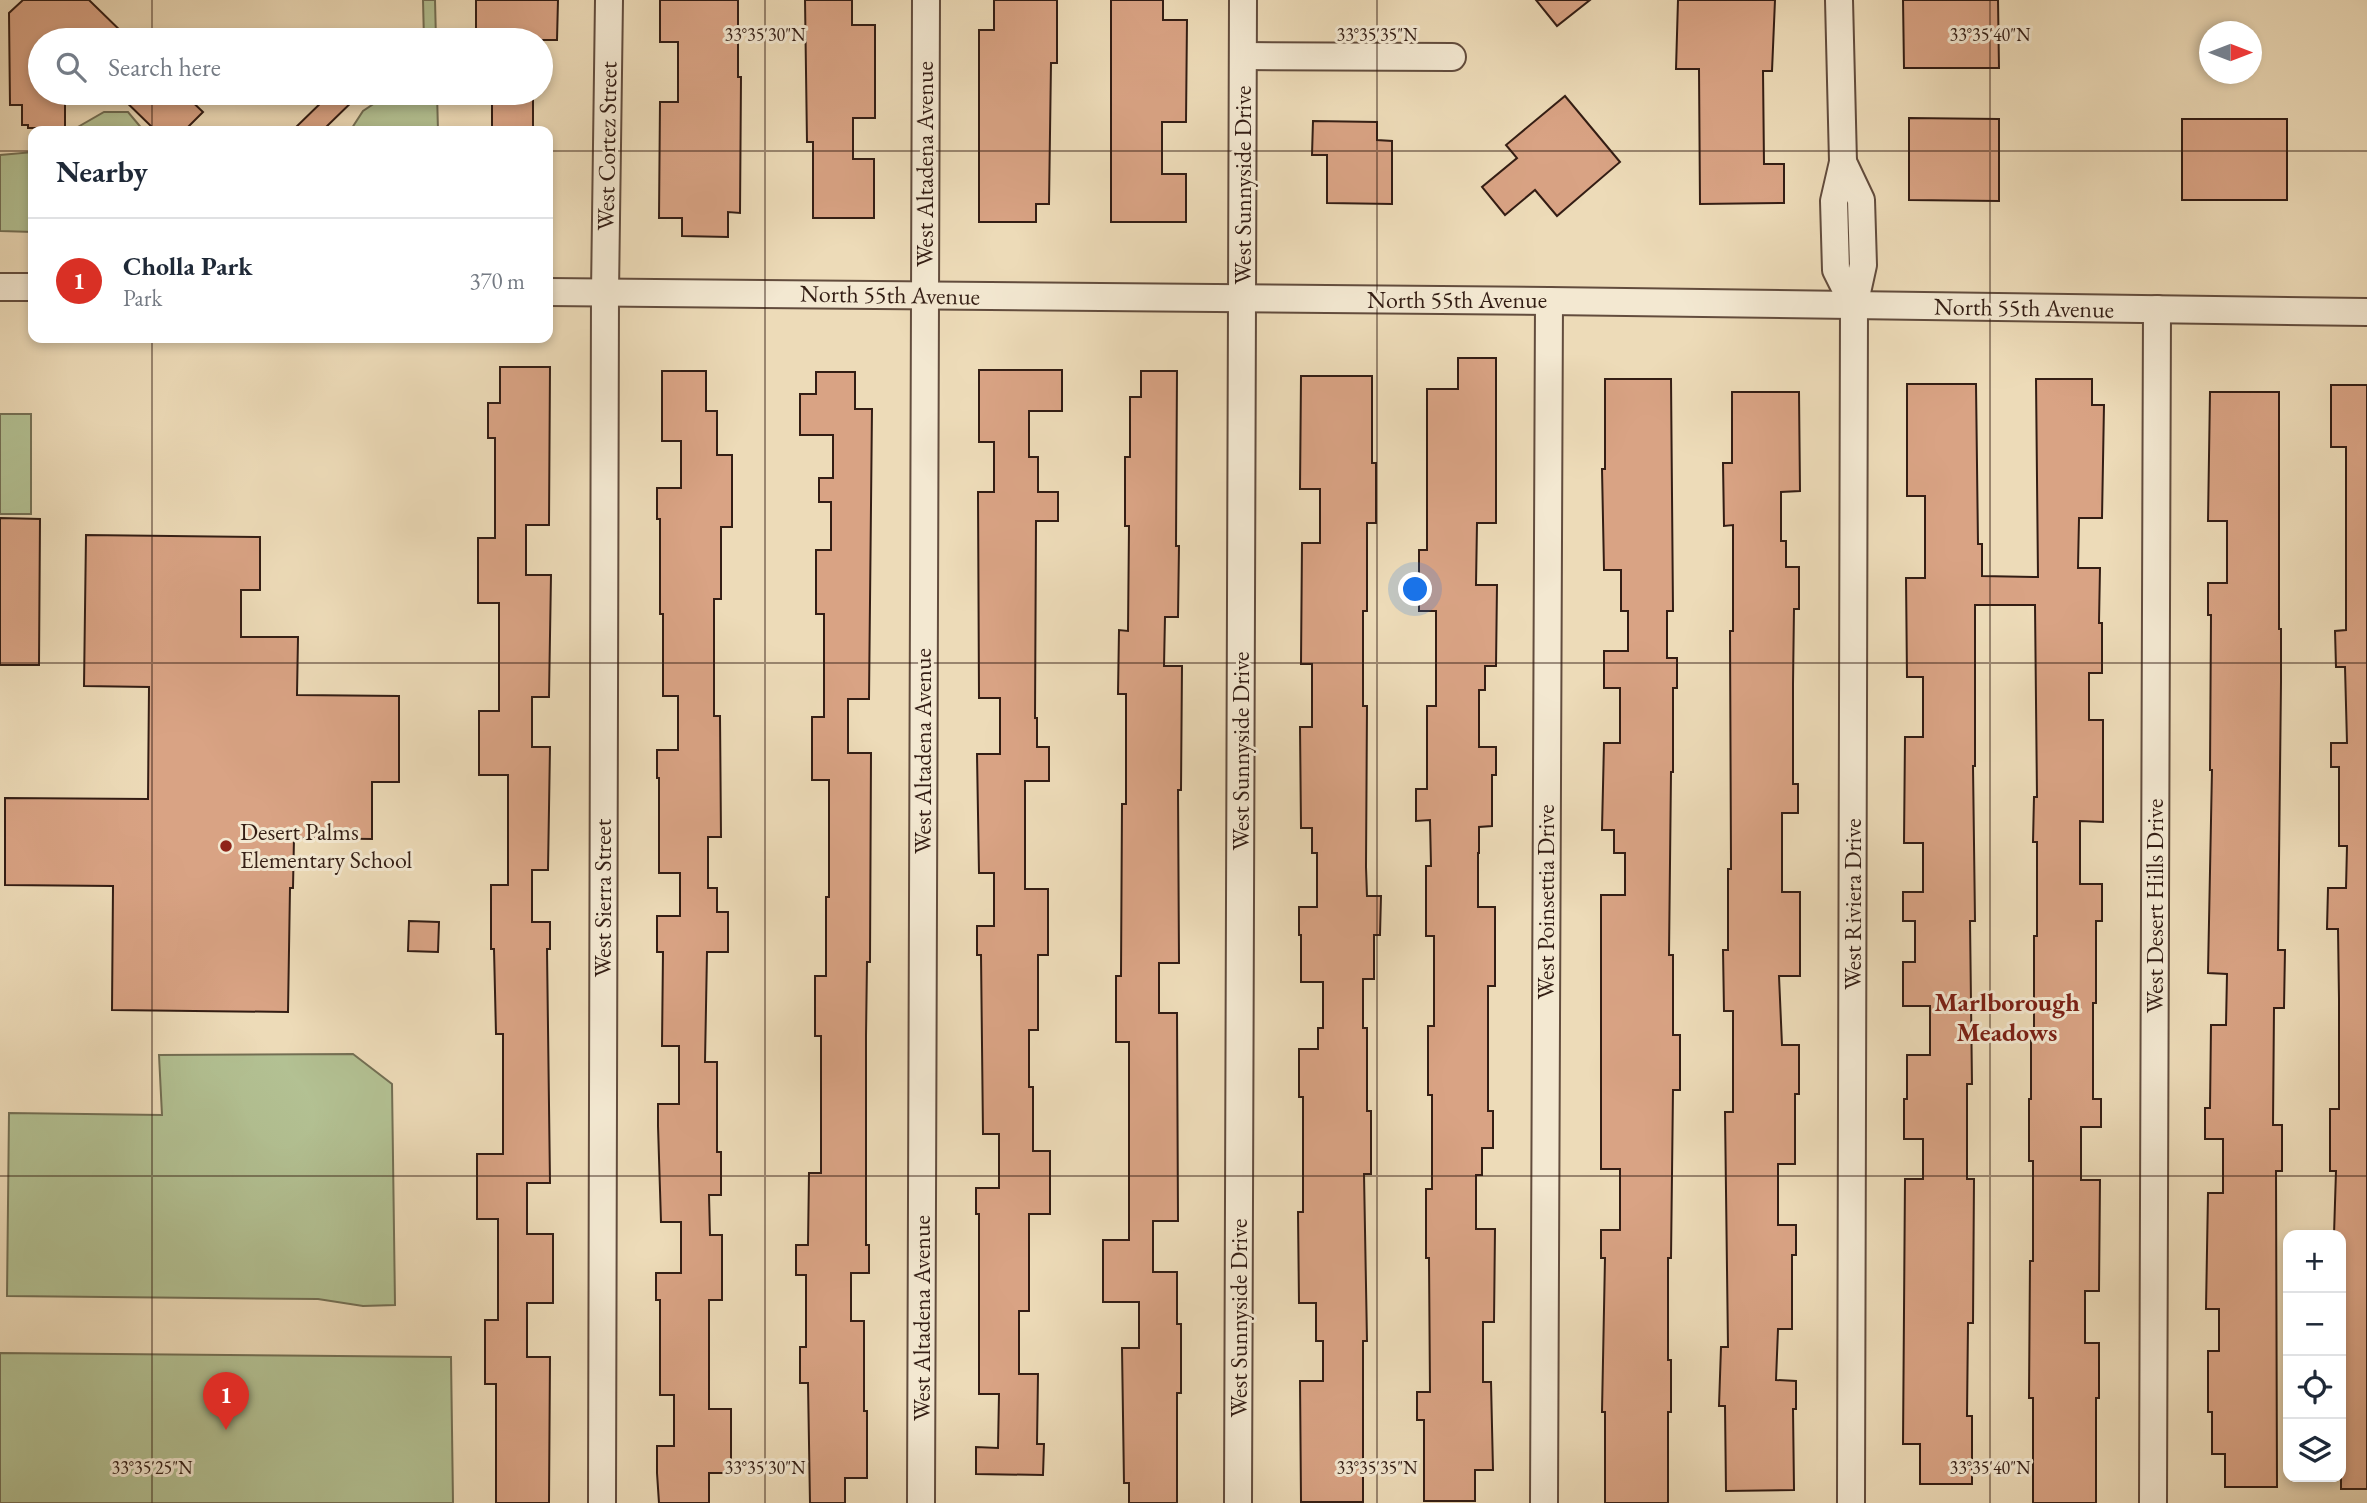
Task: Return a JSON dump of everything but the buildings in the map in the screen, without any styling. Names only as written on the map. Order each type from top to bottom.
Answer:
[{"type":"street","name":"West Cortez Street","points":[[604,292],[609,0]]},
{"type":"street","name":"West Altadena Avenue","points":[[921,1503],[926,0]]},
{"type":"street","name":"West Sunnyside Drive","points":[[1238,1503],[1243,0]]},
{"type":"street","name":"West Riviera Drive","points":[[1839,0],[1843,162],[1833,201],[1836,270],[1854,306],[1851,1503]]},
{"type":"street","points":[[1243,56],[1452,57]]},
{"type":"street","points":[[0,287],[28,287]]},
{"type":"street","name":"North 55th Avenue","points":[[553,292],[2367,312]]},
{"type":"street","name":"West Sierra Street","points":[[602,1503],[604,292]]},
{"type":"street","name":"West Poinsettia Drive","points":[[1544,1503],[1549,301]]},
{"type":"street","name":"West Desert Hills Drive","points":[[2153,1503],[2157,309]]},
{"type":"green space","points":[[423,0],[435,0],[436,28],[424,28]]},
{"type":"green space","points":[[372,105],[437,105],[438,126],[353,126],[363,111]]},
{"type":"green space","points":[[104,112],[128,112],[140,126],[80,126]]},
{"type":"green space","points":[[28,152],[28,232],[0,231],[0,155]]},
{"type":"green space","points":[[0,414],[31,414],[31,514],[0,514]]},
{"type":"green space","points":[[353,1054],[392,1084],[395,1305],[363,1306],[318,1299],[7,1296],[9,1113],[162,1115],[159,1055]]},
{"type":"green space","points":[[0,1353],[451,1357],[453,1503],[0,1503]]},
{"type":"place","name":"Desert Palms Elementary School","points":[[226,846]]},
{"type":"place","name":"Cholla Park","points":[[226,1430]]},
{"type":"district","name":"Marlborough Meadows","points":[[2007,1017]]}]
